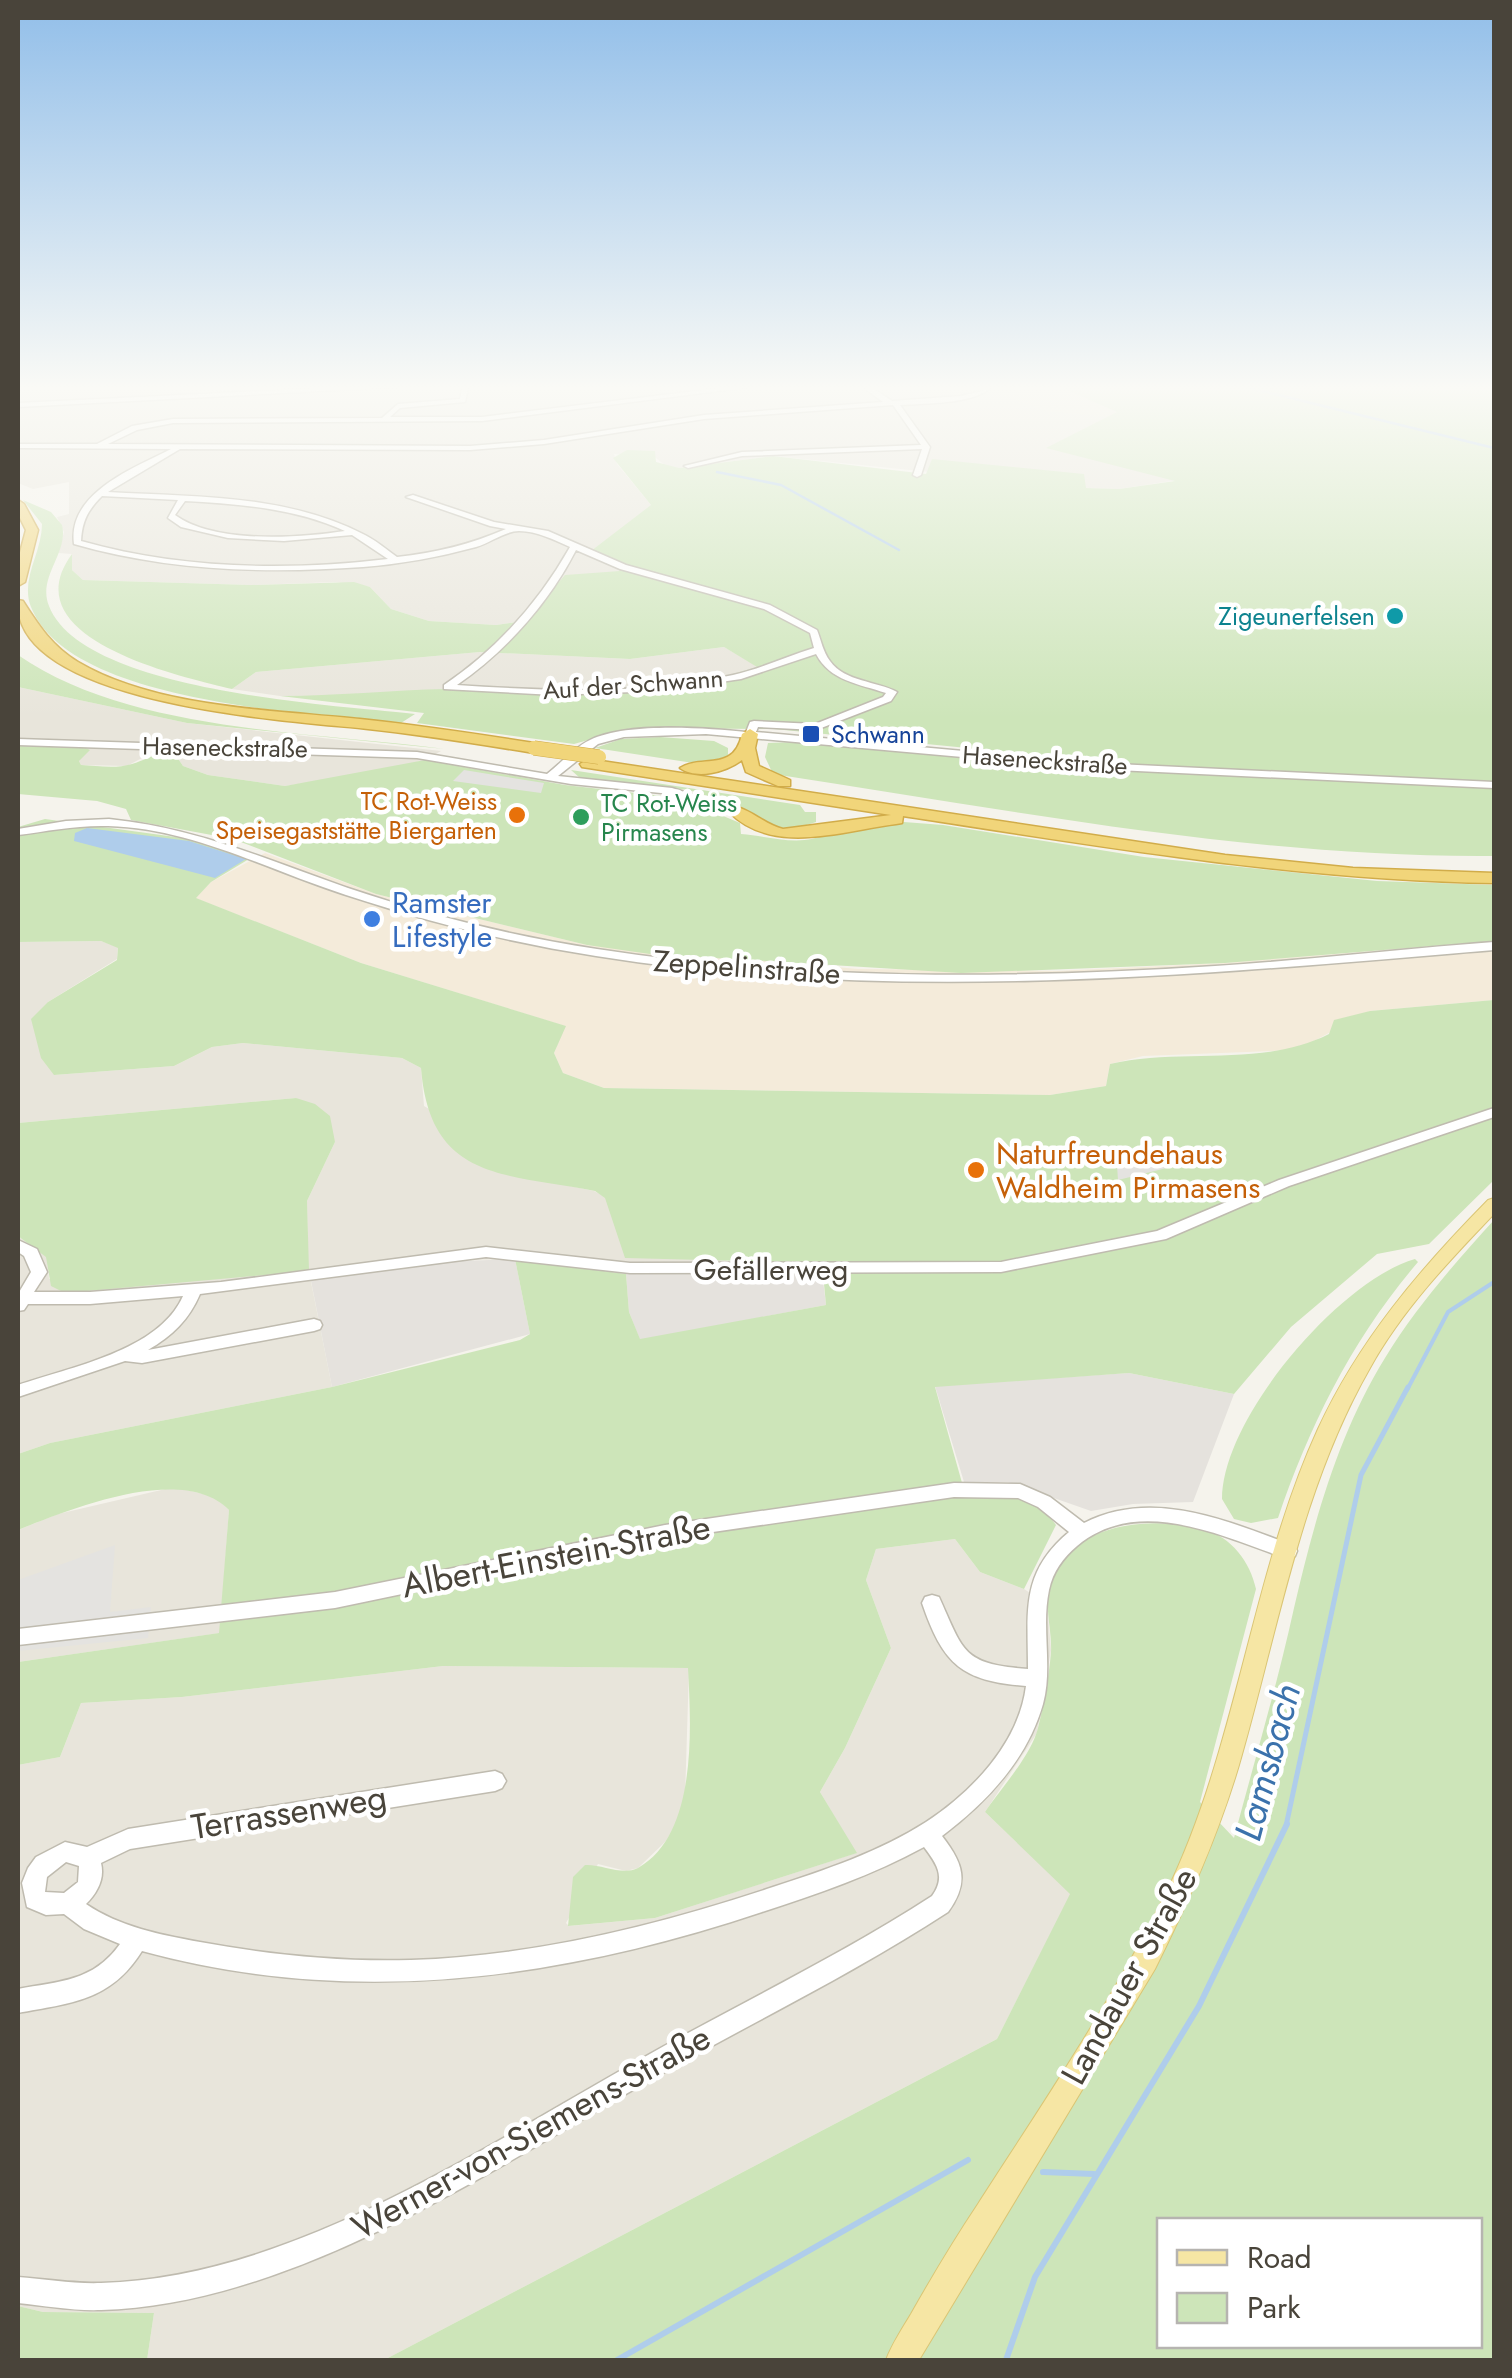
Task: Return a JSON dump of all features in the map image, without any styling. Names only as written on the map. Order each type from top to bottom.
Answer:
[{"type":"highway","points":[[18,504],[32,530],[18,582]]},
{"type":"highway","points":[[18,604],[27,627],[58,655],[104,678],[151,693],[243,711],[1277,866],[1494,878]]},
{"type":"highway","points":[[18,638],[45,661],[74,676],[167,705],[530,751]]},
{"type":"highway","points":[[664,767],[723,766],[748,741]]},
{"type":"highway","points":[[748,741],[749,764],[757,773],[802,788]]},
{"type":"highway","points":[[594,761],[664,767],[1260,855],[1494,869]]},
{"type":"highway","points":[[776,792],[810,801],[824,810],[822,823],[806,833]]},
{"type":"highway","points":[[737,812],[773,832],[806,833],[888,819],[969,822]]},
{"type":"main road","name":"Landauer Straße","points":[[902,2360],[1093,2050],[1176,1900],[1220,1790],[1320,1450],[1360,1366],[1417,1287],[1494,1204]]},
{"type":"street","points":[[100,496],[83,514],[76,542],[96,549],[190,563],[289,565],[394,560],[474,547],[514,528]]},
{"type":"street","points":[[128,496],[304,513],[350,533],[394,560]]},
{"type":"street","points":[[410,496],[514,528],[545,533],[573,548],[780,611],[814,632],[818,650],[843,679],[888,690],[892,696],[816,726],[754,724],[748,741]]},
{"type":"street","points":[[182,500],[171,516],[196,531],[267,536],[350,533]]},
{"type":"street","name":"Auf der Schwann","points":[[573,548],[552,587],[477,668],[447,688],[594,692],[666,686],[731,679],[818,650]]},
{"type":"street","name":"Haseneckstraße","points":[[550,777],[582,748],[624,734],[927,745],[1096,766],[1494,785]]},
{"type":"street","name":"Haseneckstraße","points":[[18,742],[396,753],[672,791],[737,812]]},
{"type":"street","name":"Zeppelinstraße","points":[[18,832],[73,822],[203,836],[349,892],[476,925],[590,952],[728,966],[903,978],[1004,978],[1180,972],[1494,946]]},
{"type":"street","name":"Gefällerweg","points":[[21,1302],[194,1290],[486,1252],[630,1268],[962,1269],[1035,1262],[1161,1236],[1284,1183],[1494,1112]]},
{"type":"street","points":[[18,1245],[38,1263],[39,1272],[21,1302]]},
{"type":"street","points":[[18,1391],[124,1354],[179,1320],[194,1290]]},
{"type":"street","points":[[124,1354],[142,1358],[314,1324]]},
{"type":"street","name":"Albert-Einstein-Straße","points":[[18,1637],[335,1600],[665,1532],[954,1490],[1020,1491],[1044,1502],[1082,1532]]},
{"type":"street","points":[[68,1904],[84,1919],[136,1938],[256,1964],[349,1972],[449,1968],[643,1940],[828,1879],[928,1834],[976,1794],[1000,1766],[1029,1715],[1037,1678],[1034,1608],[1039,1586],[1061,1548],[1082,1532],[1133,1514],[1160,1513],[1203,1520],[1288,1551]]},
{"type":"street","points":[[932,1604],[946,1643],[959,1660],[981,1670],[1037,1678]]},
{"type":"street","name":"Terrassenweg","points":[[88,1858],[128,1839],[495,1781]]},
{"type":"street","name":"Werner-von-Siemens-Straße","points":[[18,2290],[95,2296],[176,2288],[226,2277],[347,2234],[940,1904],[953,1884],[952,1873],[928,1834]]},
{"type":"street","points":[[78,1853],[88,1858],[92,1866],[87,1888],[68,1904],[44,1905],[36,1899],[25,1878],[52,1858],[78,1853]]},
{"type":"street","points":[[18,2002],[99,1985],[120,1966],[136,1938]]},
{"type":"shaded area","points":[[69,496],[644,496],[651,505],[622,571],[525,621],[496,625],[429,621],[391,609],[370,587],[336,582],[251,585],[83,580],[72,570],[72,554],[58,553],[64,532],[57,517],[69,514]]},
{"type":"shaded area","points":[[724,647],[758,667],[710,681],[598,694],[280,696],[232,689],[256,672],[480,652],[630,659]]},
{"type":"shaded area","points":[[18,687],[187,723],[441,751],[425,760],[373,773],[285,786],[208,775],[183,766],[177,757],[185,750],[155,751],[127,766],[81,765],[79,761],[86,748],[18,746]]},
{"type":"shaded area","points":[[464,770],[544,783],[541,793],[453,781]]},
{"type":"shaded area","points":[[265,853],[376,894],[587,945],[858,969],[1057,971],[1225,963],[1494,941],[1494,1000],[1370,1011],[1297,1050],[1143,1056],[1110,1064],[1106,1086],[1050,1095],[604,1088],[563,1073],[554,1053],[565,1026],[361,963],[195,898],[211,882]]},
{"type":"shaded area","points":[[101,941],[118,947],[117,959],[48,1002],[54,1075],[174,1066],[212,1047],[243,1043],[402,1058],[421,1068],[424,1106],[561,1184],[594,1191],[731,1263],[822,1262],[822,1272],[626,1274],[515,1259],[470,1260],[311,1282],[332,1387],[50,1443],[18,1454],[18,1236],[47,1257],[49,1279],[308,1271],[307,1201],[335,1142],[296,1098],[18,1123],[18,942]]},
{"type":"shaded area","points":[[1173,1149],[1183,1164],[1118,1180],[1117,1165],[1107,1160]]},
{"type":"shaded area","points":[[515,1259],[530,1334],[332,1387],[311,1281],[434,1262]]},
{"type":"shaded area","points":[[822,1272],[826,1305],[640,1340],[629,1312],[626,1274]]},
{"type":"shaded area","points":[[1129,1373],[1234,1394],[1193,1502],[1133,1504],[1091,1511],[1008,1482],[964,1482],[935,1386]]},
{"type":"shaded area","points":[[174,1487],[216,1497],[229,1510],[220,1633],[18,1662],[18,1530],[58,1514]]},
{"type":"shaded area","points":[[955,1539],[980,1572],[1024,1589],[1047,1604],[1051,1650],[1037,1733],[985,1812],[1071,1894],[997,2039],[384,2360],[147,2360],[154,2313],[43,2312],[18,2306],[18,1765],[60,1757],[81,1703],[182,1697],[443,1666],[689,1668],[685,1798],[679,1821],[665,1842],[638,1868],[626,1871],[598,1864],[566,1923],[569,1926],[655,1918],[856,1853],[820,1792],[891,1648],[866,1580],[876,1549]]},
{"type":"shaded area","points":[[115,1545],[110,1612],[151,1607],[148,1638],[18,1651],[18,1580]]},
{"type":"green space","points":[[644,496],[1494,496],[1494,856],[1313,849],[1132,829],[773,774],[765,757],[768,743],[793,742],[1060,767],[1070,758],[774,729],[631,728],[574,744],[417,723],[424,713],[280,696],[447,689],[641,688],[757,667],[724,647],[630,659],[480,652],[256,672],[232,689],[141,663],[109,648],[81,630],[63,609],[59,583],[72,554],[72,570],[83,580],[251,585],[354,582],[370,587],[391,609],[429,621],[496,625],[525,621],[565,575],[620,571],[591,551],[651,505]]},
{"type":"green space","points":[[23,500],[51,512],[62,525],[61,545],[47,585],[49,606],[71,635],[109,658],[158,676],[214,689],[415,714],[401,723],[254,707],[141,684],[92,665],[54,639],[31,607],[28,586],[42,524]]},
{"type":"green space","points":[[18,655],[63,681],[168,714],[281,732],[445,749],[187,723],[18,687]]},
{"type":"green space","points":[[621,739],[714,741],[728,748],[728,756],[700,764],[595,748]]},
{"type":"green space","points":[[18,746],[86,748],[90,750],[79,761],[81,765],[107,767],[126,766],[163,752],[186,749],[177,757],[183,766],[208,775],[285,786],[425,760],[565,785],[680,798],[740,823],[741,834],[785,840],[807,840],[828,833],[904,822],[1144,857],[1377,881],[1494,885],[1494,941],[1225,963],[961,973],[650,954],[587,945],[376,894],[233,839],[131,820],[126,809],[97,801],[18,794]]},
{"type":"green space","points":[[571,770],[800,805],[805,812],[816,812],[816,822],[794,829],[776,828],[727,802],[688,790],[580,778]]},
{"type":"green space","points":[[45,819],[190,839],[249,859],[211,882],[196,898],[361,963],[566,1026],[554,1053],[563,1073],[604,1088],[1050,1095],[1106,1086],[1110,1064],[1277,1051],[1329,1034],[1334,1020],[1370,1011],[1494,1000],[1494,1180],[1429,1244],[1377,1254],[1291,1327],[1234,1394],[1129,1373],[935,1387],[966,1497],[1005,1497],[1027,1502],[1047,1514],[1056,1525],[1024,1589],[980,1572],[955,1539],[876,1549],[866,1580],[891,1648],[820,1792],[857,1853],[655,1918],[568,1926],[573,1877],[585,1865],[625,1871],[638,1868],[657,1852],[672,1831],[687,1777],[688,1668],[443,1666],[182,1697],[81,1703],[60,1757],[18,1765],[18,1662],[219,1633],[229,1510],[209,1497],[184,1490],[156,1490],[96,1502],[18,1530],[18,1454],[50,1443],[332,1387],[520,1340],[530,1334],[515,1259],[626,1274],[629,1312],[640,1339],[826,1305],[822,1263],[625,1258],[605,1198],[595,1191],[503,1174],[478,1166],[457,1152],[439,1133],[427,1105],[421,1068],[402,1058],[243,1043],[212,1047],[174,1066],[54,1075],[41,1058],[31,1019],[48,1002],[117,960],[118,948],[101,941],[18,942],[18,827]]},
{"type":"green space","points":[[296,1098],[315,1104],[330,1116],[335,1142],[307,1201],[309,1271],[65,1293],[51,1286],[46,1257],[18,1236],[18,1123]]},
{"type":"green space","points":[[1494,1220],[1494,2360],[384,2360],[997,2039],[1070,1894],[985,1812],[1034,1739],[1050,1661],[1049,1591],[1057,1568],[1089,1538],[1111,1529],[1158,1523],[1203,1529],[1231,1544],[1249,1569],[1256,1589],[1200,1802],[1234,1838],[1329,1479],[1368,1387],[1436,1286]]},
{"type":"green space","points":[[1415,1259],[1418,1262],[1373,1321],[1336,1383],[1304,1449],[1278,1518],[1251,1523],[1234,1519],[1222,1499],[1227,1466],[1264,1393],[1321,1323],[1385,1272]]},
{"type":"green space","points":[[18,2306],[43,2312],[154,2313],[147,2360],[18,2360]]},
{"type":"water","points":[[87,828],[189,841],[246,859],[215,878],[74,841],[75,833]]},
{"type":"waterway","points":[[801,496],[899,550]]},
{"type":"waterway","name":"Lamsbach","points":[[1407,1390],[1448,1312],[1494,1282]]},
{"type":"waterway","name":"Lamsbach","points":[[1286,1826],[1361,1475],[1408,1387]]},
{"type":"waterway","name":"Lamsbach","points":[[1006,2360],[1035,2277],[1199,2006],[1287,1824]]},
{"type":"waterway","points":[[617,2360],[968,2160]]},
{"type":"waterway","points":[[1043,2172],[1094,2174]]},
{"type":"place","name":"Zigeunerfelsen","points":[[1395,616]]},
{"type":"place","name":"Schwann","points":[[811,734]]},
{"type":"place","name":"TC Rot-Weiss Speisegaststätte Biergarten","points":[[517,815]]},
{"type":"place","name":"TC Rot-Weiss Pirmasens","points":[[581,817]]},
{"type":"place","name":"Ramster Lifestyle","points":[[372,919]]},
{"type":"place","name":"Naturfreundehaus Waldheim Pirmasens","points":[[976,1170]]}]
